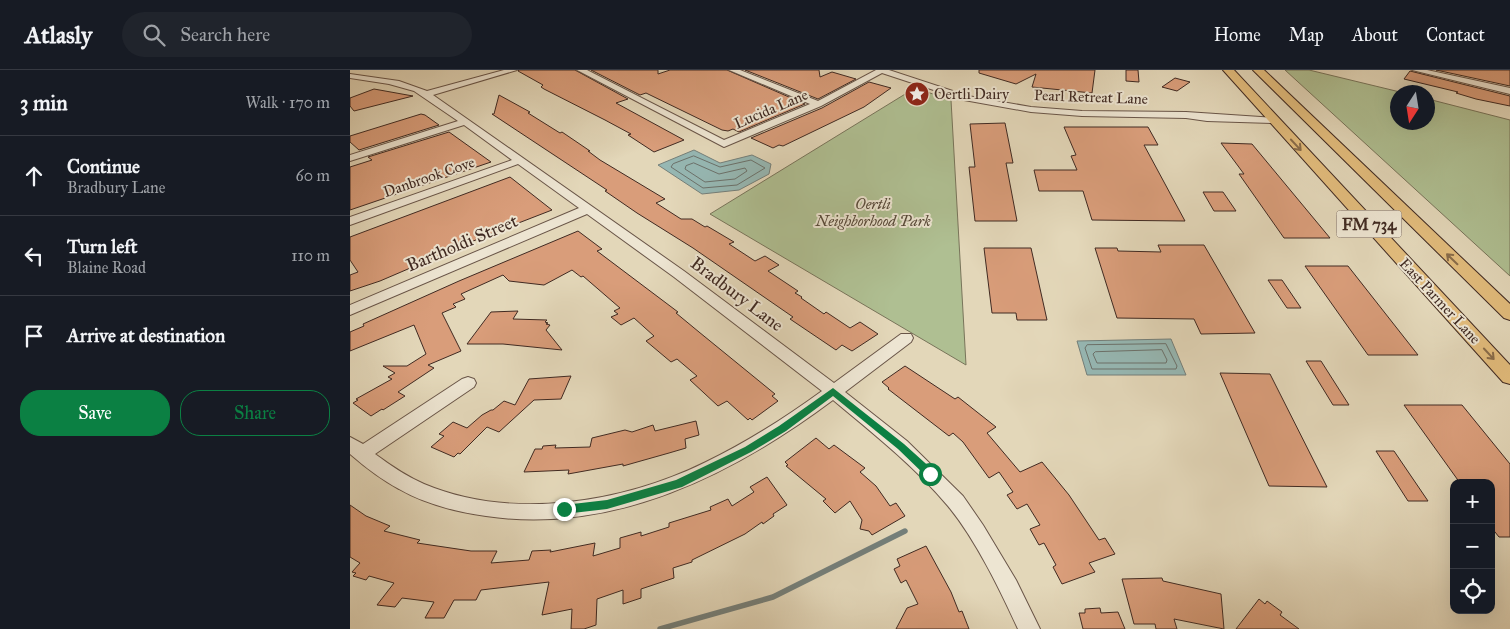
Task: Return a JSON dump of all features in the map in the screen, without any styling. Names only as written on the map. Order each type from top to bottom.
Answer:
[{"type":"main road","name":"East Parmer Lane","points":[[1228,70],[1510,377]]},
{"type":"main road","name":"FM 734","points":[[1258,70],[1510,314]]},
{"type":"main road","points":[[1270,116],[1281,113],[1316,127]]},
{"type":"street","points":[[426,94],[513,70]]},
{"type":"street","name":"Lucida Lane","points":[[581,70],[724,144],[818,104],[882,70]]},
{"type":"street","points":[[733,70],[818,104]]},
{"type":"street","name":"Pearl Retreat Lane","points":[[882,70],[951,94],[1011,107],[1088,114],[1252,118],[1270,116]]},
{"type":"street","points":[[1416,70],[1510,91]]},
{"type":"street","name":"Bradbury Lane","points":[[350,76],[394,82],[417,89],[426,94],[679,274],[833,391],[901,446],[956,502],[1010,586],[1029,629]]},
{"type":"street","points":[[350,158],[465,122]]},
{"type":"street","name":"Danbrook Cove","points":[[350,221],[518,161]]},
{"type":"street","name":"Bartholdi Street","points":[[350,310],[588,209]]},
{"type":"street","points":[[468,383],[356,448],[402,481],[424,493],[455,503],[487,510],[522,513],[607,504],[678,484],[715,467],[782,428],[906,338]]},
{"type":"green space","points":[[1285,70],[1309,70],[1390,90],[1390,130],[1435,130],[1435,101],[1510,120],[1510,276]]},
{"type":"green space","name":"Oertli Neighborhood Park","points":[[915,88],[951,100],[966,365],[710,214]]},
{"type":"water","points":[[694,150],[720,163],[752,155],[771,164],[769,174],[739,190],[702,194],[658,165]]},
{"type":"water","points":[[1171,339],[1186,375],[1087,375],[1077,341]]},
{"type":"building","points":[[519,70],[575,70],[628,99],[616,103],[684,140],[654,152],[628,135],[631,134],[544,89],[541,87],[543,85]]},
{"type":"building","points":[[591,70],[658,70],[658,74],[670,70],[727,70],[805,104],[739,132],[733,129],[728,131],[722,130],[646,93],[640,95]]},
{"type":"building","points":[[745,70],[819,70],[820,77],[832,72],[856,79],[818,99]]},
{"type":"building","points":[[979,70],[1095,70],[1092,93],[1032,87],[1036,74],[1016,84],[979,73]]},
{"type":"building","points":[[1126,70],[1138,70],[1139,82],[1126,81]]},
{"type":"building","points":[[1436,70],[1510,70],[1510,86]]},
{"type":"building","points":[[1410,71],[1510,96],[1510,106],[1476,99],[1435,85],[1404,79]]},
{"type":"building","points":[[1175,78],[1190,82],[1177,91],[1162,87]]},
{"type":"building","points":[[869,82],[891,88],[864,107],[783,146],[779,145],[773,148],[751,138],[822,108]]},
{"type":"building","points":[[374,89],[413,96],[354,111],[350,106],[350,98]]},
{"type":"building","points":[[499,95],[530,112],[528,113],[560,133],[562,132],[600,160],[665,199],[656,203],[681,219],[692,219],[705,227],[707,226],[734,242],[729,244],[755,261],[765,256],[779,265],[768,271],[798,291],[795,293],[824,314],[826,312],[850,328],[860,322],[878,334],[852,351],[842,345],[836,350],[790,319],[793,317],[693,248],[637,213],[605,191],[607,190],[492,114],[494,114]]},
{"type":"building","points":[[421,114],[439,125],[359,150],[350,142],[350,136]]},
{"type":"building","points":[[1005,123],[1013,163],[1006,163],[1017,221],[975,221],[969,167],[975,167],[970,124]]},
{"type":"building","points":[[1064,127],[1148,127],[1158,145],[1144,145],[1185,221],[1092,220],[1083,191],[1039,191],[1034,170],[1077,170],[1071,156],[1076,155]]},
{"type":"building","points":[[449,132],[491,162],[350,210],[350,167],[372,160],[368,157]]},
{"type":"building","points":[[1221,143],[1252,144],[1330,238],[1284,238],[1239,174],[1244,174]]},
{"type":"building","points":[[510,177],[552,210],[485,236],[380,281],[350,291],[350,275],[358,272],[350,260],[350,237]]},
{"type":"building","points":[[1203,192],[1223,192],[1236,211],[1214,211]]},
{"type":"building","points":[[578,231],[602,249],[597,251],[678,312],[676,313],[775,394],[772,396],[778,401],[752,420],[750,418],[748,420],[727,401],[718,406],[690,380],[697,376],[677,359],[671,362],[646,341],[654,336],[634,318],[621,325],[611,317],[618,314],[614,311],[620,308],[583,276],[581,277],[572,270],[544,285],[509,281],[503,275],[461,294],[465,299],[453,304],[456,307],[442,313],[461,351],[428,365],[434,368],[398,392],[405,396],[371,416],[353,403],[358,400],[356,399],[392,379],[388,377],[395,373],[383,366],[407,366],[426,354],[414,325],[350,351],[350,332],[364,326],[363,324],[459,281]]},
{"type":"building","points":[[1158,245],[1204,245],[1255,333],[1201,334],[1194,319],[1117,318],[1095,248],[1117,248],[1118,251],[1161,252]]},
{"type":"building","points":[[984,248],[1031,248],[1047,320],[1017,320],[1016,313],[992,313]]},
{"type":"building","points":[[1305,266],[1348,266],[1418,355],[1368,355]]},
{"type":"building","points":[[1268,280],[1282,280],[1301,308],[1287,308]]},
{"type":"building","points":[[518,311],[513,319],[547,320],[545,322],[548,323],[546,324],[550,325],[546,330],[562,350],[503,344],[467,344],[491,312]]},
{"type":"building","points":[[1306,361],[1321,361],[1349,405],[1333,405]]},
{"type":"building","points":[[905,366],[955,399],[958,397],[996,427],[987,433],[1020,472],[1042,462],[1069,495],[1099,540],[1105,538],[1115,554],[1089,563],[1095,572],[1062,584],[1053,567],[1056,565],[1044,543],[1039,545],[1030,529],[1040,525],[1027,504],[1017,509],[1007,495],[1013,492],[999,472],[989,478],[963,442],[953,433],[949,436],[888,389],[882,382]]},
{"type":"building","points":[[1220,373],[1270,374],[1327,487],[1269,486]]},
{"type":"building","points":[[571,376],[561,399],[534,400],[499,432],[487,427],[460,454],[458,453],[454,457],[431,447],[444,436],[439,434],[453,422],[467,428],[482,415],[493,410],[504,401],[515,405],[529,379]]},
{"type":"building","points":[[1404,405],[1462,405],[1510,464],[1510,537],[1499,537],[1495,532],[1495,479],[1457,479]]},
{"type":"building","points":[[696,421],[699,435],[685,439],[686,448],[623,466],[623,464],[568,474],[569,470],[524,472],[535,449],[542,449],[543,446],[556,445],[555,448],[590,447],[592,438],[625,430],[632,432],[653,425],[655,431]]},
{"type":"building","points":[[816,438],[829,449],[834,445],[865,468],[860,472],[876,486],[890,506],[896,503],[905,516],[872,535],[869,531],[860,529],[862,520],[850,501],[835,513],[823,501],[826,499],[786,466],[788,465],[785,462]]},
{"type":"building","points":[[1376,451],[1394,451],[1428,501],[1408,501]]},
{"type":"building","points":[[767,477],[787,505],[773,514],[774,516],[745,534],[692,560],[692,562],[673,568],[674,578],[641,589],[641,598],[623,604],[623,590],[597,599],[596,625],[584,629],[571,629],[572,609],[542,615],[549,582],[481,590],[476,600],[454,600],[444,618],[425,618],[434,602],[402,598],[395,607],[377,605],[394,583],[369,576],[366,580],[353,576],[356,573],[352,572],[360,563],[350,557],[350,505],[366,516],[390,526],[384,531],[420,540],[417,543],[471,551],[497,551],[491,563],[529,560],[532,551],[551,550],[550,552],[595,543],[593,556],[620,548],[620,538],[641,532],[641,536],[669,527],[669,523],[711,510],[710,507],[728,499],[732,506],[754,492],[750,487]]},
{"type":"building","points":[[926,546],[951,592],[959,612],[962,611],[969,629],[896,629],[907,608],[918,604],[906,580],[901,583],[894,569],[900,566],[897,559]]},
{"type":"building","points":[[1162,578],[1163,581],[1221,594],[1224,629],[1174,619],[1177,629],[1156,629],[1155,624],[1134,624],[1122,579]]},
{"type":"building","points":[[1259,599],[1265,604],[1267,601],[1282,612],[1280,615],[1299,629],[1236,629]]},
{"type":"building","points":[[1100,608],[1101,613],[1118,612],[1125,629],[1083,629],[1079,613],[1085,613],[1085,609]]},
{"type":"waterway","points":[[660,629],[773,597],[905,531]]},
{"type":"place","name":"Oertli Dairy","points":[[917,94]]},
{"type":"route","points":[[564,509],[607,504],[678,484],[748,449],[782,428],[833,391],[901,446],[930,474]]}]
